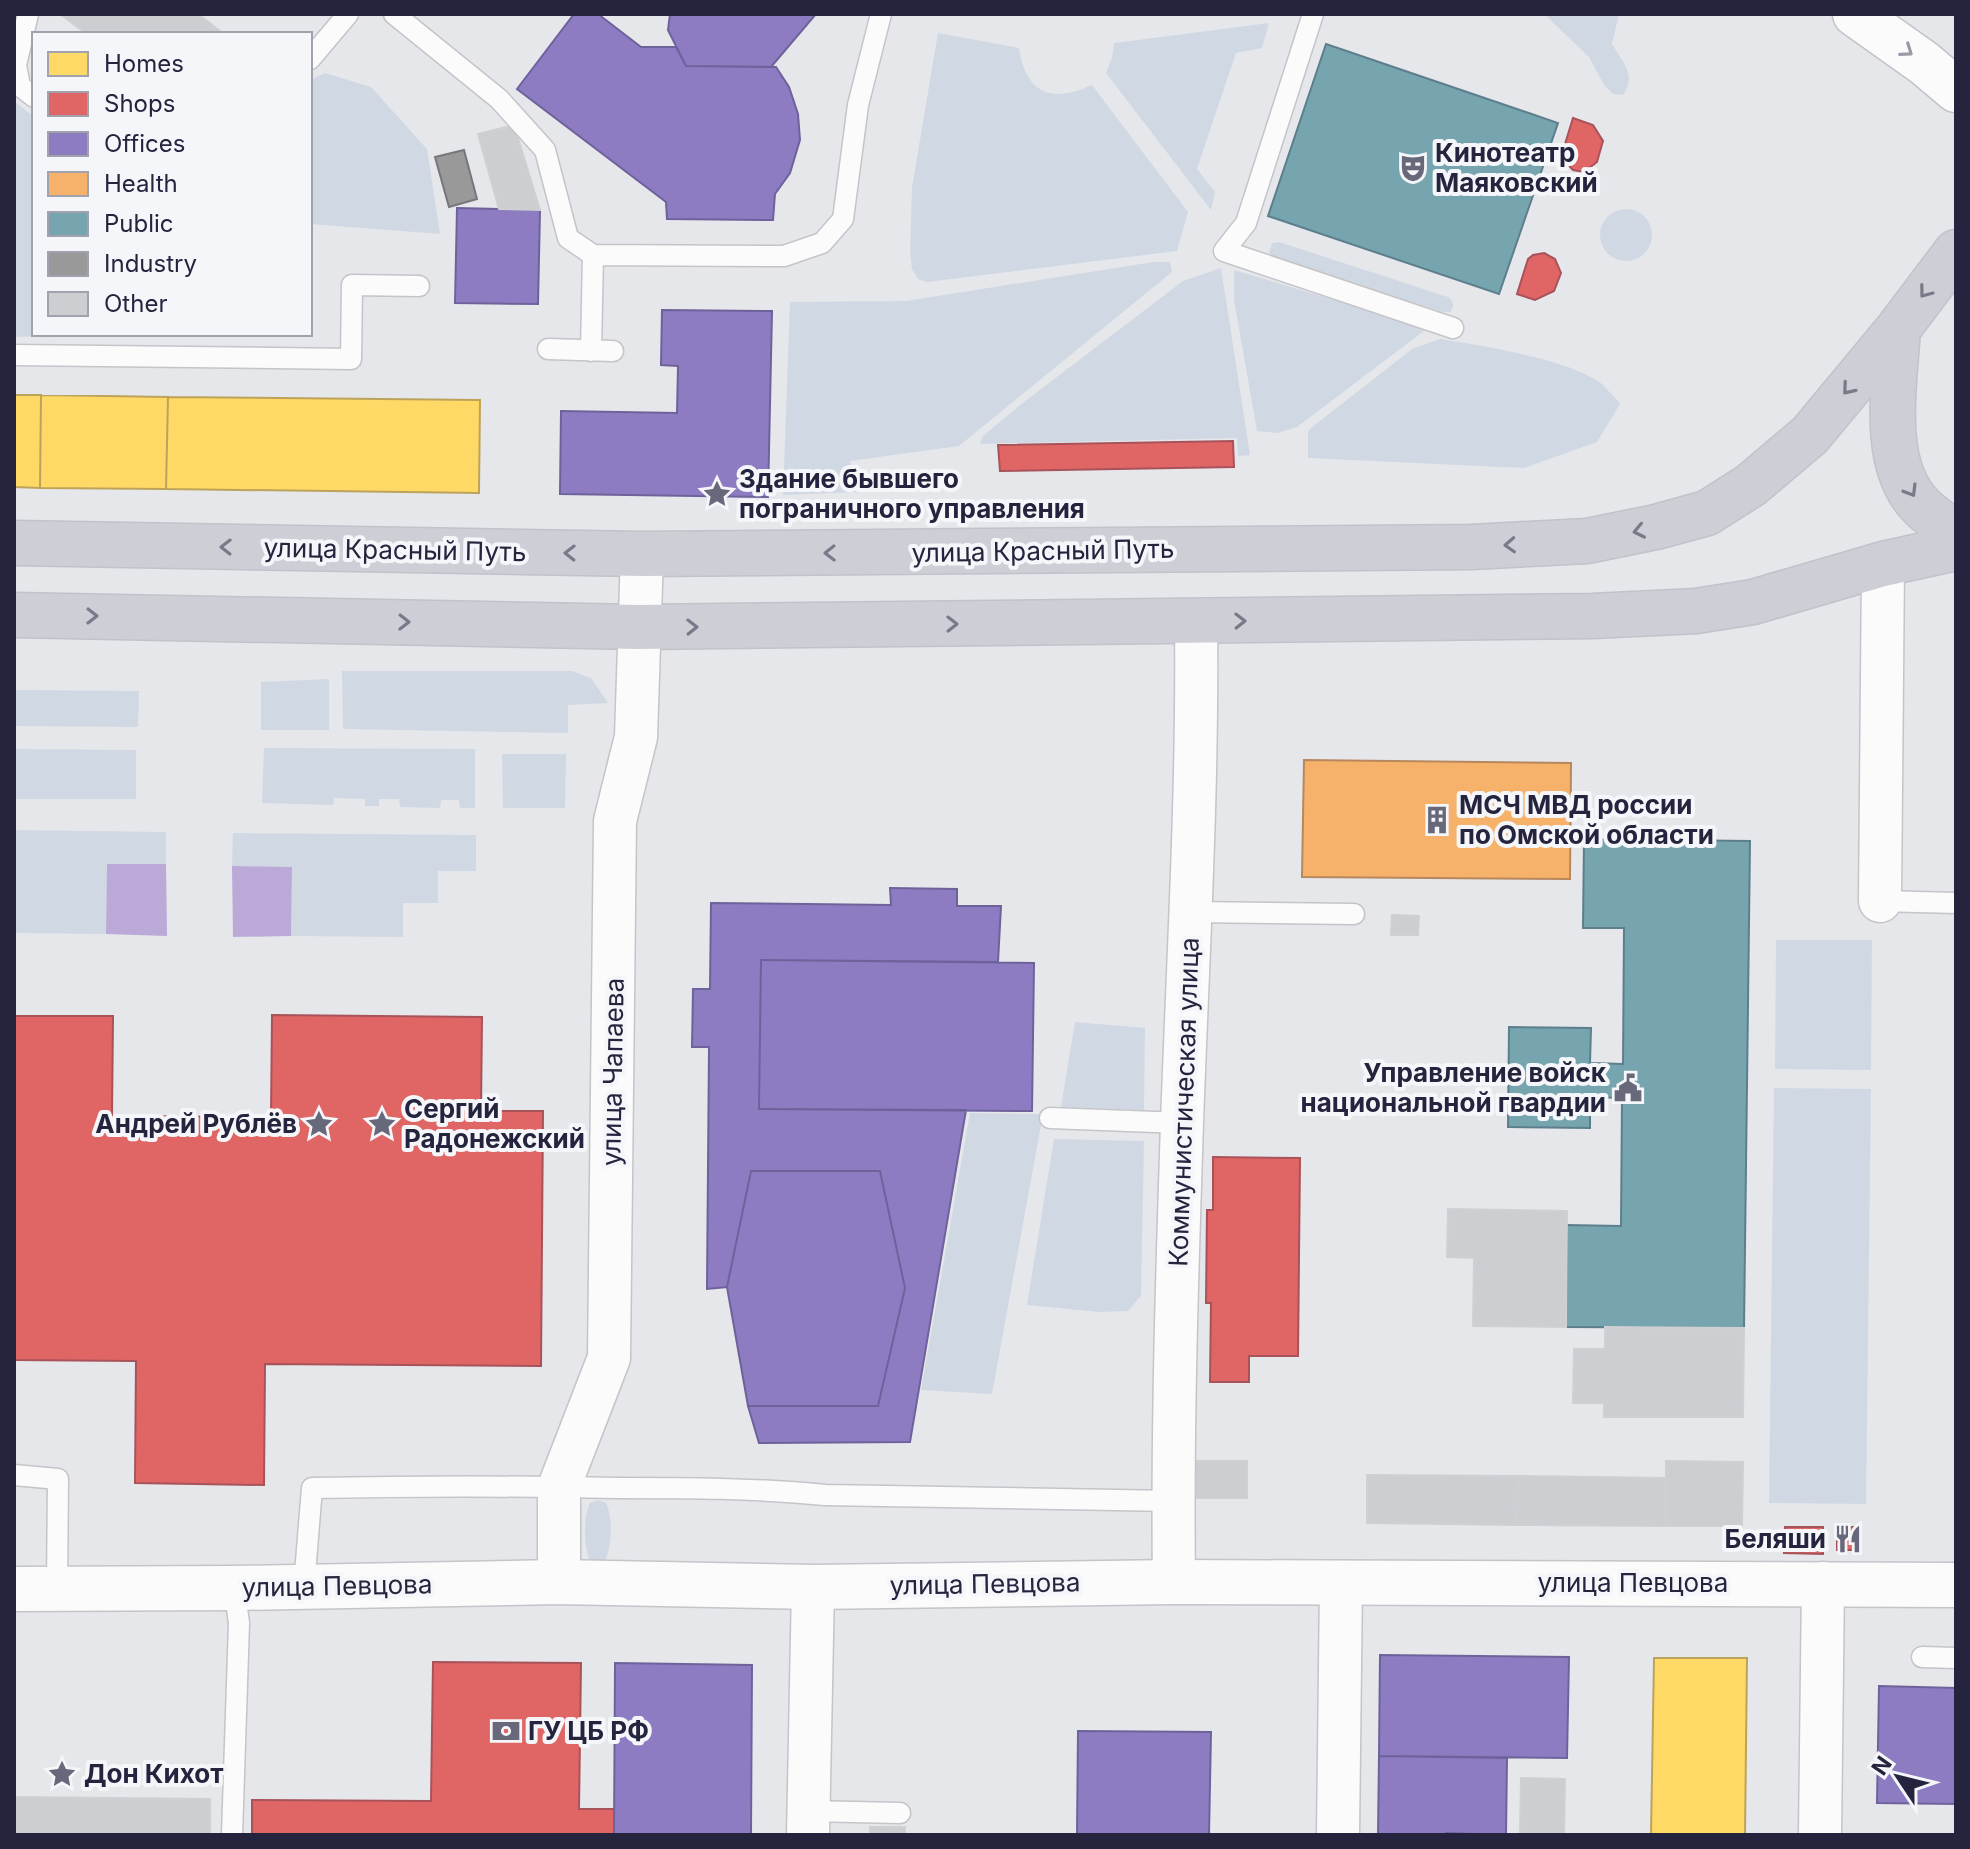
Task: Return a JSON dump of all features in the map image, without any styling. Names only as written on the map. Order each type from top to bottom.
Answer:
[{"type":"main road","name":"улица Красный Путь","points":[[14,543],[642,554],[1471,547],[1587,541],[1707,513],[1751,485],[1810,435],[1955,255]]},
{"type":"main road","points":[[1898,329],[1892,432],[1901,474],[1920,506],[1956,534]]},
{"type":"main road","points":[[14,615],[639,627],[1593,616],[1696,611],[1753,602],[1883,564],[1956,548]]},
{"type":"street","points":[[1855,14],[1956,90]]},
{"type":"street","name":"улица Чапаева","points":[[559,1582],[559,1487],[609,1358],[615,821],[636,737],[642,554]]},
{"type":"street","points":[[1880,901],[1883,564]]},
{"type":"street","name":"Коммунистическая улица","points":[[1174,1582],[1173,1501],[1182,1123],[1198,726],[1196,622]]},
{"type":"street","name":"улица Певцова","points":[[14,1589],[559,1582],[813,1587],[1174,1582],[1956,1585]]},
{"type":"street","points":[[1338,1835],[1341,1583]]},
{"type":"street","points":[[1820,1835],[1823,1583]]},
{"type":"street","points":[[808,1823],[813,1587]]},
{"type":"lane","points":[[28,14],[16,65],[20,86],[32,95]]},
{"type":"lane","points":[[312,57],[348,14]]},
{"type":"lane","points":[[394,14],[499,99],[545,150],[568,238],[593,255],[784,256],[822,243],[843,219],[858,105],[881,14]]},
{"type":"lane","points":[[1313,14],[1246,223],[1224,251],[1453,328]]},
{"type":"lane","points":[[591,351],[593,255]]},
{"type":"lane","points":[[14,355],[351,359],[352,285],[419,286]]},
{"type":"lane","points":[[548,349],[613,351]]},
{"type":"lane","points":[[1880,901],[1956,903]]},
{"type":"lane","points":[[1191,912],[1354,914]]},
{"type":"lane","points":[[1050,1118],[1182,1123]]},
{"type":"lane","points":[[14,1475],[58,1479],[57,1588]]},
{"type":"lane","points":[[304,1586],[312,1488],[559,1487],[782,1491],[962,1499],[1173,1501]]},
{"type":"lane","points":[[232,1835],[239,1623],[234,1588]]},
{"type":"lane","points":[[1922,1657],[1956,1658]]},
{"type":"lane","points":[[808,1823],[900,1813]]},
{"type":"shaded area","points":[[1544,14],[1619,14],[1612,44],[1629,75],[1623,95],[1613,94],[1604,85],[1589,57]]},
{"type":"shaded area","points":[[1269,23],[1262,48],[1236,53],[1197,169],[1215,192],[1211,210],[1106,73],[1114,43]]},
{"type":"shaded area","points":[[938,33],[1019,48],[1027,75],[1034,84],[1052,94],[1064,94],[1092,85],[1188,212],[1177,251],[927,282],[918,279],[912,269],[910,253],[912,187]]},
{"type":"shaded area","points":[[325,73],[371,87],[427,149],[440,234],[312,224],[312,79]]},
{"type":"shaded area","points":[[14,101],[32,115],[32,336],[52,336],[14,337]]},
{"type":"shaded area","points":[[1626,209],[1645,216],[1652,235],[1645,254],[1626,261],[1607,254],[1600,235],[1607,216]]},
{"type":"shaded area","points":[[1279,242],[1448,297],[1453,302],[1453,308],[1450,312],[1443,312],[1275,259],[1269,253],[1272,243]]},
{"type":"shaded area","points":[[1153,262],[1170,262],[1172,272],[959,446],[850,461],[856,492],[783,495],[790,302],[906,301]]},
{"type":"shaded area","points":[[1221,268],[1250,455],[1238,456],[1237,438],[980,444],[983,436],[1020,405],[1183,281]]},
{"type":"shaded area","points":[[1234,270],[1428,328],[1297,427],[1278,433],[1257,431],[1234,300]]},
{"type":"shaded area","points":[[1440,339],[1525,355],[1571,368],[1603,385],[1620,404],[1597,442],[1524,468],[1308,458],[1308,432],[1311,428],[1412,349]]},
{"type":"shaded area","points":[[342,671],[572,671],[591,678],[608,703],[568,705],[568,733],[343,729]]},
{"type":"shaded area","points":[[329,679],[329,730],[261,730],[261,682]]},
{"type":"shaded area","points":[[14,690],[139,691],[138,727],[14,726]]},
{"type":"shaded area","points":[[264,748],[475,749],[475,808],[460,808],[459,800],[441,800],[440,808],[400,807],[399,799],[379,799],[379,806],[365,806],[365,799],[334,798],[333,805],[262,803]]},
{"type":"shaded area","points":[[14,749],[136,750],[136,799],[14,799]]},
{"type":"shaded area","points":[[502,754],[566,754],[565,808],[503,808]]},
{"type":"shaded area","points":[[14,830],[166,832],[166,864],[107,864],[106,934],[14,933]]},
{"type":"shaded area","points":[[233,833],[476,835],[476,871],[438,871],[438,903],[403,903],[403,937],[291,936],[292,867],[232,866]]},
{"type":"shaded area","points":[[107,864],[166,864],[167,936],[106,934]]},
{"type":"shaded area","points":[[232,866],[292,867],[291,936],[233,937]]},
{"type":"shaded area","points":[[1776,940],[1872,940],[1871,1070],[1775,1069]]},
{"type":"shaded area","points":[[1075,1022],[1145,1028],[1144,1110],[1061,1107]]},
{"type":"shaded area","points":[[1774,1088],[1871,1089],[1866,1504],[1769,1503]]},
{"type":"shaded area","points":[[970,1113],[1043,1114],[992,1394],[921,1390]]},
{"type":"shaded area","points":[[1054,1139],[1144,1141],[1141,1296],[1128,1311],[1099,1312],[1027,1305]]},
{"type":"shaded area","points":[[598,1500],[606,1503],[611,1531],[606,1559],[598,1563],[589,1559],[585,1531],[590,1503]]},
{"type":"building: Homes","points":[[14,395],[41,395],[40,488],[14,487]]},
{"type":"building: Homes","points":[[41,395],[168,397],[166,489],[40,488]]},
{"type":"building: Homes","points":[[168,397],[480,400],[479,493],[166,489]]},
{"type":"building: Homes","points":[[1654,1658],[1747,1658],[1745,1835],[1651,1835]]},
{"type":"building: Shops","points":[[1573,118],[1593,125],[1603,141],[1597,162],[1584,172],[1573,170],[1561,157]]},
{"type":"building: Shops","points":[[1544,253],[1555,259],[1561,273],[1554,291],[1535,300],[1517,294],[1528,259]]},
{"type":"building: Shops","points":[[1233,441],[1234,467],[1000,471],[998,445]]},
{"type":"building: Shops","points":[[272,1015],[482,1017],[481,1111],[543,1111],[541,1366],[265,1364],[264,1485],[135,1483],[136,1361],[14,1360],[14,1016],[113,1016],[112,1116],[271,1117]]},
{"type":"building: Shops","points":[[1213,1157],[1300,1158],[1298,1356],[1249,1356],[1249,1382],[1210,1382],[1211,1303],[1206,1303],[1207,1210],[1213,1210]]},
{"type":"building: Shops","points":[[1785,1527],[1823,1527],[1823,1554],[1784,1553]]},
{"type":"building: Shops","name":"Беляши","points":[[1837,1527],[1859,1527],[1858,1550],[1837,1550]]},
{"type":"building: Shops","name":"ГУ ЦБ РФ","points":[[433,1662],[581,1663],[579,1809],[614,1809],[614,1835],[252,1835],[252,1800],[431,1801]]},
{"type":"building: Offices","points":[[574,14],[598,14],[641,47],[676,47],[686,66],[776,67],[789,87],[798,114],[800,140],[790,173],[775,194],[773,220],[667,219],[666,202],[517,89]]},
{"type":"building: Offices","points":[[670,14],[816,14],[771,67],[686,66],[668,30]]},
{"type":"building: Offices","points":[[457,208],[540,210],[538,304],[455,303]]},
{"type":"building: Offices","points":[[662,310],[772,311],[768,497],[560,494],[561,411],[677,413],[678,366],[661,365]]},
{"type":"building: Offices","points":[[890,888],[957,889],[957,906],[1001,906],[998,962],[761,960],[759,1109],[966,1110],[910,1442],[759,1443],[748,1406],[878,1406],[905,1288],[880,1171],[751,1171],[727,1287],[707,1289],[709,1047],[692,1047],[693,989],[710,989],[711,903],[891,905]]},
{"type":"building: Offices","points":[[761,960],[1034,963],[1032,1111],[759,1109]]},
{"type":"building: Offices","points":[[751,1171],[880,1171],[905,1288],[878,1406],[748,1406],[727,1287]]},
{"type":"building: Offices","points":[[1380,1655],[1569,1657],[1567,1758],[1379,1756]]},
{"type":"building: Offices","points":[[615,1663],[752,1665],[751,1835],[614,1835]]},
{"type":"building: Offices","points":[[1879,1686],[1956,1688],[1956,1804],[1877,1803]]},
{"type":"building: Offices","points":[[1078,1731],[1211,1732],[1209,1835],[1077,1835]]},
{"type":"building: Offices","points":[[1379,1756],[1507,1758],[1506,1835],[1378,1835]]},
{"type":"building: Health","name":"МСЧ МВД россии по Омской области","points":[[1304,760],[1571,763],[1570,879],[1302,877]]},
{"type":"building: Public","name":"Кинотеатр Маяковский","points":[[1326,44],[1558,123],[1499,294],[1268,216]]},
{"type":"building: Public","name":"Управление войск национальной гвардии","points":[[1584,839],[1750,841],[1744,1328],[1566,1327],[1567,1225],[1621,1226],[1622,1098],[1590,1097],[1590,1128],[1508,1127],[1509,1027],[1591,1028],[1590,1063],[1623,1064],[1624,928],[1583,928]]},
{"type":"building: Industry","points":[[464,150],[477,199],[449,207],[435,157]]},
{"type":"building: Other","points":[[60,14],[198,14],[221,32],[84,32]]},
{"type":"building: Other","points":[[514,125],[540,210],[499,209],[478,134]]},
{"type":"building: Other","points":[[1392,915],[1419,916],[1418,935],[1391,935]]},
{"type":"building: Other","points":[[1448,1209],[1567,1211],[1566,1327],[1473,1326],[1474,1258],[1447,1257]]},
{"type":"building: Other","points":[[1605,1327],[1744,1328],[1743,1417],[1604,1417],[1604,1403],[1573,1403],[1574,1349],[1605,1349]]},
{"type":"building: Other","points":[[1193,1461],[1247,1461],[1247,1498],[1192,1498]]},
{"type":"building: Other","points":[[1666,1461],[1743,1462],[1742,1526],[1666,1526]]},
{"type":"building: Other","points":[[1367,1475],[1518,1476],[1517,1525],[1367,1523]]},
{"type":"building: Other","points":[[1518,1476],[1666,1478],[1666,1526],[1517,1525]]},
{"type":"building: Other","points":[[1521,1778],[1565,1779],[1564,1835],[1520,1835]]},
{"type":"building: Other","points":[[14,1797],[210,1799],[210,1835],[14,1835]]},
{"type":"building: Other","points":[[870,1827],[905,1827],[905,1835],[870,1835]]},
{"type":"place","name":"Кинотеатр Маяковский","points":[[1413,168]]},
{"type":"place","name":"Здание бывшего пограничного управления","points":[[717,494]]},
{"type":"place","name":"МСЧ МВД россии по Омской области","points":[[1437,820]]},
{"type":"place","name":"Управление войск национальной гвардии","points":[[1628,1088]]},
{"type":"place","name":"Андрей Рублёв","points":[[319,1124]]},
{"type":"place","name":"Сергий Радонежский","points":[[382,1124]]},
{"type":"place","name":"Беляши","points":[[1848,1539]]},
{"type":"place","name":"ГУ ЦБ РФ","points":[[506,1731]]},
{"type":"place","name":"Дон Кихот","points":[[62,1774]]}]
